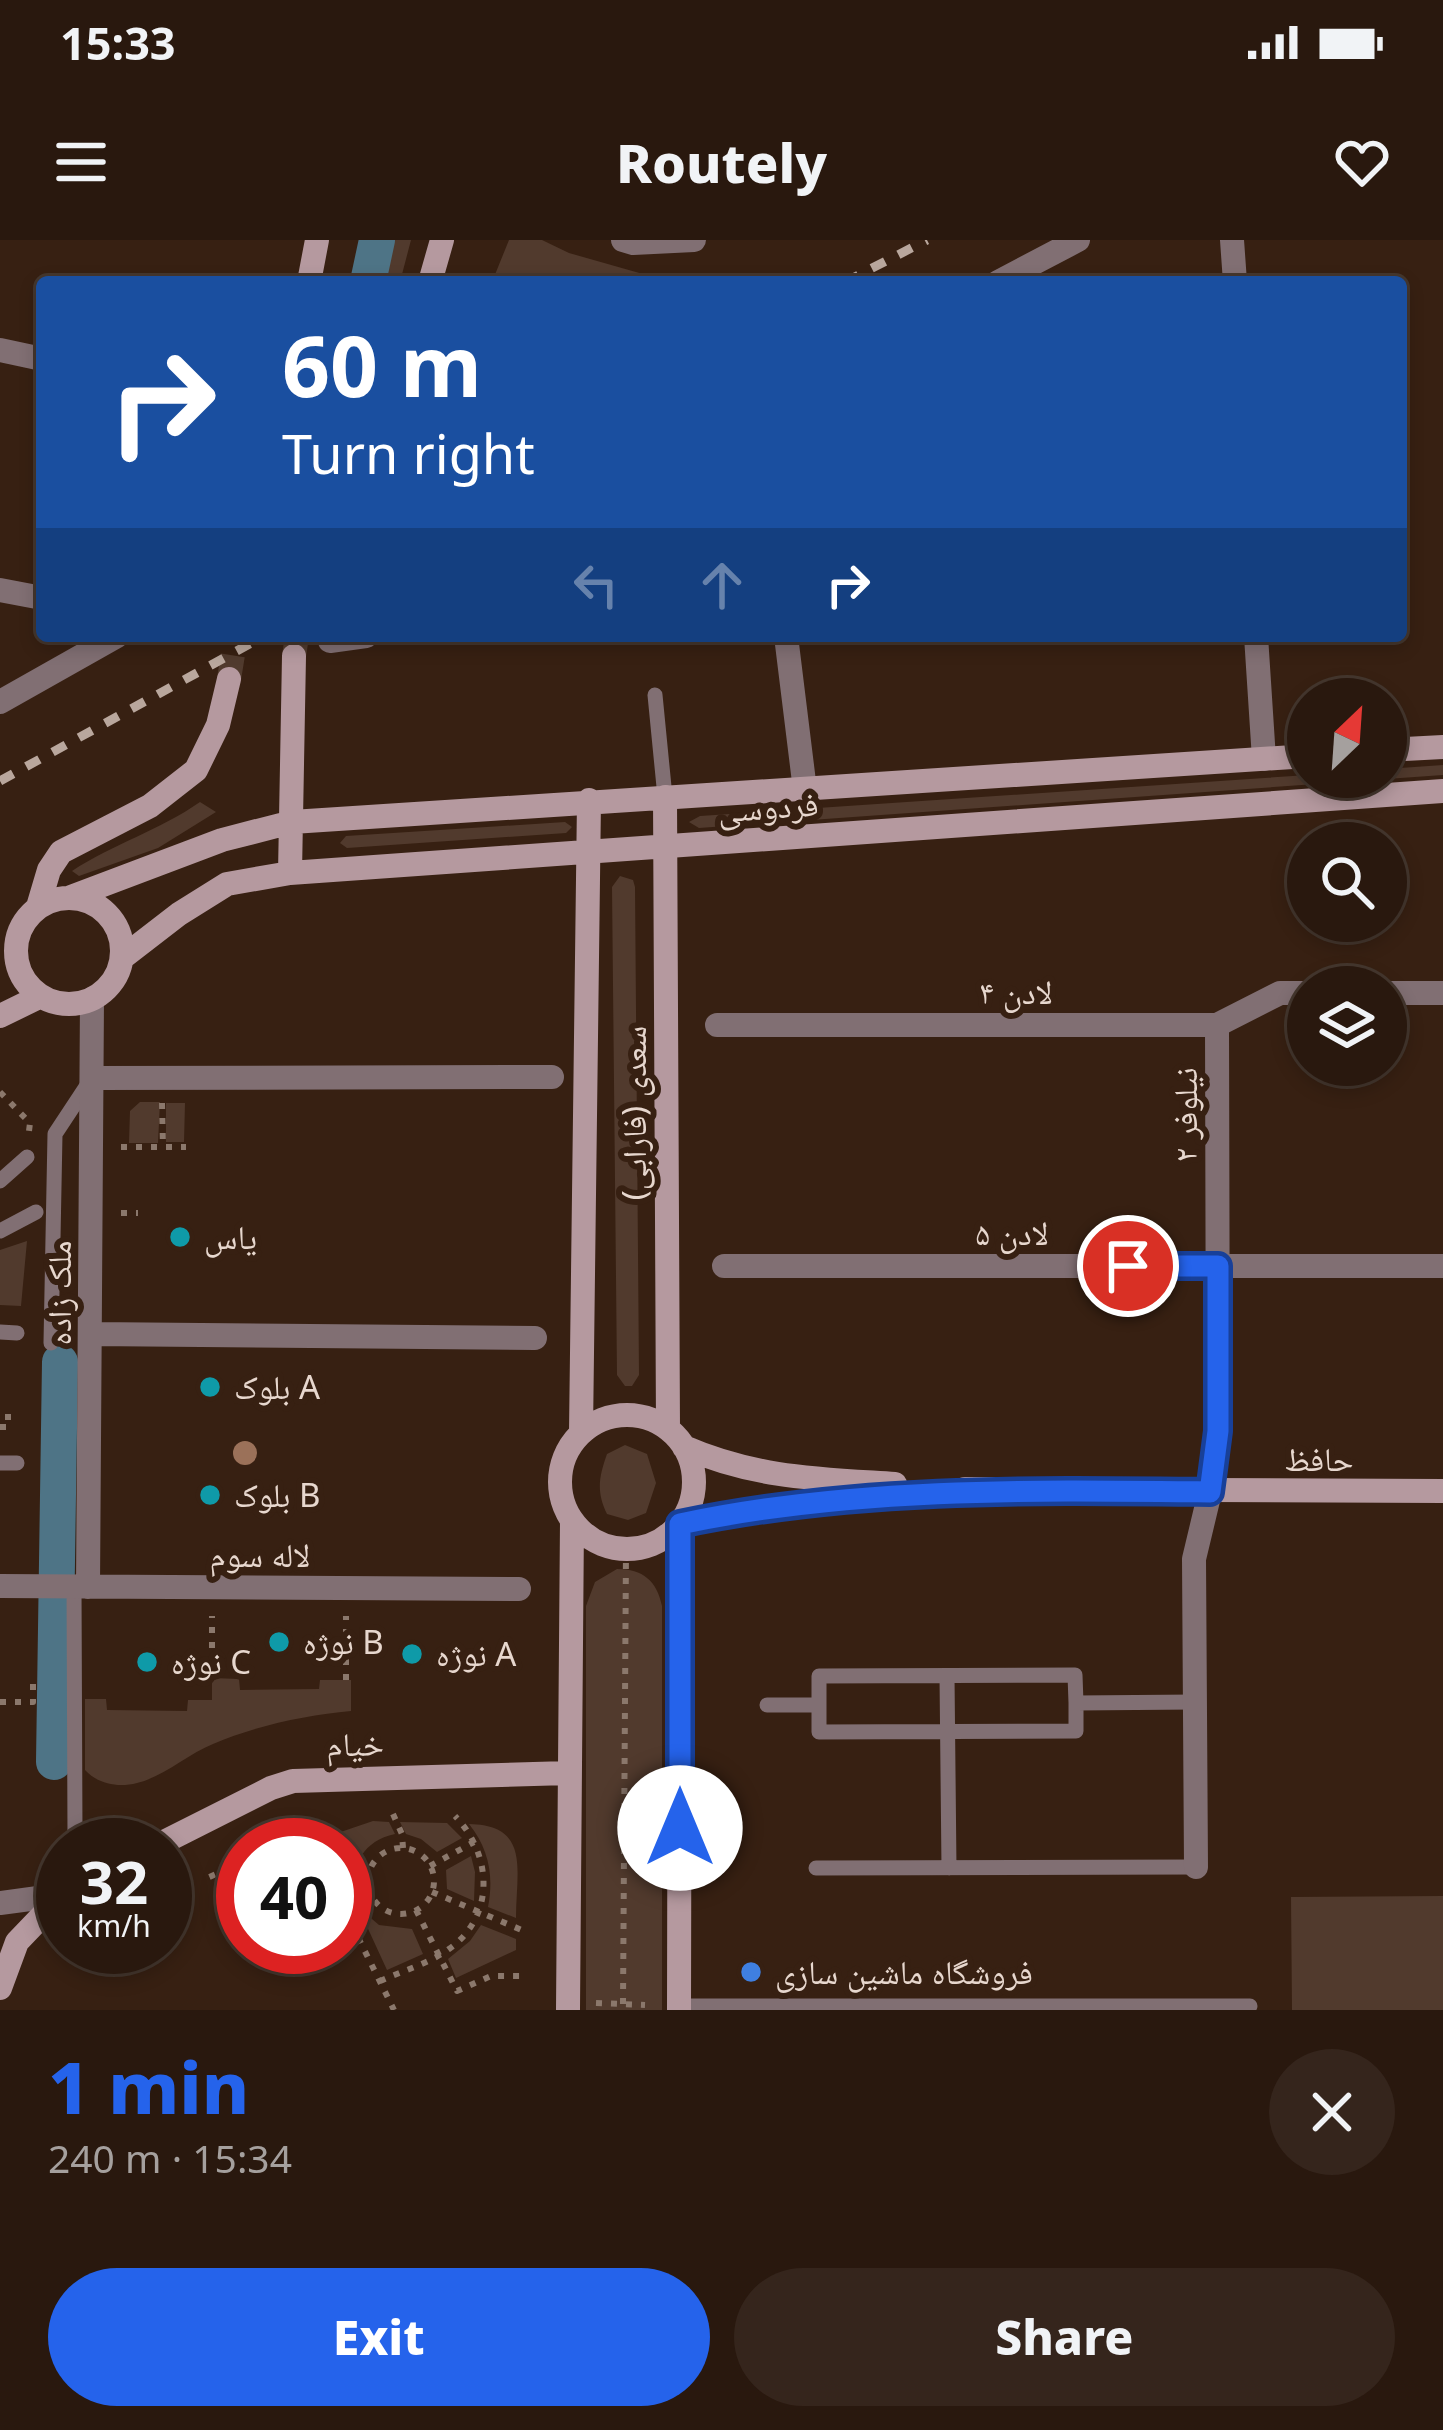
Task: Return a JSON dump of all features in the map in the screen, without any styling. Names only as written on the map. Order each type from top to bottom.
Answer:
[{"type":"street","points":[[310,276],[317,240]]},
{"type":"street","points":[[432,276],[442,240]]},
{"type":"street","points":[[622,240],[694,240]]},
{"type":"street","points":[[1009,276],[1078,240]]},
{"type":"street","points":[[1232,240],[1234,276]]},
{"type":"street","points":[[0,350],[36,358]]},
{"type":"street","points":[[0,590],[36,597]]},
{"type":"street","points":[[0,702],[107,642]]},
{"type":"street","points":[[787,642],[805,790]]},
{"type":"street","points":[[1256,642],[1264,759]]},
{"type":"street","points":[[290,873],[295,656]]},
{"type":"street","points":[[0,938],[32,913],[71,897],[88,901],[115,924],[122,958],[106,988],[92,999],[57,1003],[41,996],[19,969],[17,935],[32,913],[61,852],[150,806],[196,770],[218,725],[229,679]]},
{"type":"street","points":[[1407,749],[1443,747]]},
{"type":"street","name":"فردوسی","points":[[71,897],[222,840],[292,822],[1287,757]]},
{"type":"street","name":"فردوسی","points":[[122,958],[227,884],[290,873],[1443,791]]},
{"type":"street","name":"سعدی (فارابی)","points":[[665,797],[676,1438]]},
{"type":"street","name":"سعدی (فارابی)","points":[[581,1432],[589,800]]},
{"type":"street","points":[[1407,993],[1443,993]]},
{"type":"street","name":"لادن ۴","points":[[717,1024],[1217,1025],[1287,994]]},
{"type":"street","points":[[0,1016],[41,996]]},
{"type":"street","name":"ملک زاده","points":[[81,1587],[92,1334],[92,999]]},
{"type":"street","name":"نیلوفر ۲","points":[[1196,1867],[1194,1559],[1218,1431],[1217,1025]]},
{"type":"street","points":[[92,1078],[552,1077]]},
{"type":"street","name":"لادن ۵","points":[[724,1266],[1443,1266]]},
{"type":"street","points":[[92,1334],[535,1338]]},
{"type":"street","points":[[578,2006],[568,1773],[572,1521],[560,1491],[560,1475],[563,1459],[581,1432],[609,1418],[640,1416],[724,1464],[778,1476],[980,1490]]},
{"type":"street","points":[[676,1438],[693,1471],[694,1490],[680,1524],[680,2008]]},
{"type":"street","points":[[572,1521],[599,1543],[626,1549],[651,1545],[680,1524],[795,1505],[980,1490]]},
{"type":"street","name":"حافظ","points":[[980,1490],[1443,1491]]},
{"type":"street","name":"لاله سوم","points":[[0,1586],[519,1589]]},
{"type":"street","name":"خیام","points":[[192,1828],[271,1787],[293,1781],[568,1773]]},
{"type":"street","points":[[0,1903],[36,1898]]},
{"type":"street","points":[[0,1988],[17,1942],[36,1921]]},
{"type":"lane","points":[[655,695],[665,797]]},
{"type":"lane","points":[[50,1343],[55,1134],[92,1078]]},
{"type":"lane","points":[[0,1181],[27,1157]]},
{"type":"lane","points":[[0,1231],[36,1212]]},
{"type":"lane","points":[[75,1818],[81,1587]]},
{"type":"lane","points":[[1075,1675],[1076,1731],[819,1732],[819,1676],[947,1676],[1075,1675]]},
{"type":"lane","points":[[947,1676],[949,1868]]},
{"type":"lane","points":[[1076,1703],[1195,1702]]},
{"type":"lane","points":[[767,1705],[819,1705]]},
{"type":"lane","points":[[817,1868],[1196,1867]]},
{"type":"lane","points":[[680,2008],[1250,2006]]},
{"type":"path","points":[[0,1092],[30,1124],[27,1157]]},
{"type":"path","points":[[162,1100],[163,1147]]},
{"type":"path","points":[[121,1147],[186,1147]]},
{"type":"path","points":[[121,1213],[137,1213]]},
{"type":"path","points":[[0,1427],[8,1427],[8,1406]]},
{"type":"path","points":[[623,2004],[626,1549]]},
{"type":"path","points":[[212,1678],[213,1588]]},
{"type":"path","points":[[346,1588],[346,1680]]},
{"type":"path","points":[[0,1702],[33,1702],[33,1682]]},
{"type":"path","points":[[393,1814],[403,1849]]},
{"type":"path","points":[[380,1981],[448,1951],[469,1930],[478,1911],[485,1876],[475,1842],[455,1816]]},
{"type":"path","points":[[430,1866],[475,1842]]},
{"type":"path","points":[[372,1867],[393,1849],[416,1851],[430,1866],[434,1879],[432,1892],[416,1910],[398,1914],[372,1895]]},
{"type":"path","points":[[432,1892],[524,1931]]},
{"type":"path","points":[[416,1910],[457,1991],[491,1976],[524,1976]]},
{"type":"path","points":[[372,1964],[394,2010]]},
{"type":"path","points":[[578,2006],[645,2005]]},
{"type":"shaded area","points":[[361,240],[411,240],[402,276],[353,276]]},
{"type":"shaded area","points":[[509,240],[542,240],[569,253],[650,276],[494,276]]},
{"type":"shaded area","points":[[1443,765],[1443,775],[1407,778],[1407,768]]},
{"type":"shaded area","points":[[1287,776],[1287,786],[699,828],[689,822],[700,816]]},
{"type":"shaded area","points":[[200,802],[216,812],[158,848],[79,876],[72,871],[169,821]]},
{"type":"shaded area","points":[[565,822],[572,827],[566,833],[347,848],[340,843],[346,836]]},
{"type":"shaded area","points":[[620,876],[633,880],[635,887],[639,1375],[632,1386],[625,1386],[617,1375],[612,887]]},
{"type":"shaded area","points":[[140,1102],[160,1102],[158,1143],[129,1143],[130,1111]]},
{"type":"shaded area","points":[[166,1103],[185,1103],[184,1142],[166,1142]]},
{"type":"shaded area","points":[[27,1241],[21,1306],[0,1305],[0,1250]]},
{"type":"shaded area","points":[[625,1445],[647,1454],[656,1483],[646,1513],[628,1520],[607,1514],[600,1491],[607,1454]]},
{"type":"shaded area","points":[[617,1569],[647,1578],[662,1606],[662,2010],[586,2010],[586,1606],[595,1582]]},
{"type":"shaded area","points":[[212,1678],[239,1679],[240,1690],[319,1689],[320,1680],[351,1680],[351,1711],[246,1732],[137,1783],[109,1784],[85,1770],[85,1699],[106,1699],[107,1710],[187,1711],[188,1700],[212,1700]]},
{"type":"shaded area","points":[[372,1821],[389,1822],[395,1834],[372,1845]]},
{"type":"shaded area","points":[[400,1822],[447,1823],[462,1838],[437,1852],[406,1834]]},
{"type":"shaded area","points":[[469,1824],[489,1826],[511,1842],[517,1868],[516,1918],[488,1907],[488,1863]]},
{"type":"shaded area","points":[[471,1856],[474,1901],[447,1889],[446,1870]]},
{"type":"shaded area","points":[[1443,1896],[1443,2010],[1292,2010],[1291,1897]]},
{"type":"shaded area","points":[[372,1919],[379,1925],[412,1929],[423,1954],[387,1970],[372,1937]]},
{"type":"shaded area","points":[[481,1925],[516,1939],[516,1950],[456,1978],[448,1959]]},
{"type":"waterway","points":[[369,276],[377,240]]},
{"type":"waterway","points":[[54,1762],[60,1362]]},
{"type":"tunnel","points":[[229,679],[235,642]]},
{"type":"tunnel","points":[[294,656],[296,642]]},
{"type":"railway","points":[[857,276],[927,240]]},
{"type":"railway","points":[[0,781],[253,642]]},
{"type":"place","name":"یاس","points":[[180,1237]]},
{"type":"place","name":"بلوک A","points":[[210,1387]]},
{"type":"place","name":"بلوک B","points":[[210,1495]]},
{"type":"place","name":"نوژه B","points":[[279,1642]]},
{"type":"place","name":"نوژه A","points":[[412,1654]]},
{"type":"place","name":"نوژه C","points":[[147,1662]]},
{"type":"place","name":"فروشگاه ماشین سازی","points":[[751,1972]]},
{"type":"route","points":[[680,1828],[680,1524],[795,1505],[980,1490],[1210,1492],[1218,1431],[1218,1266],[1128,1266]]}]
